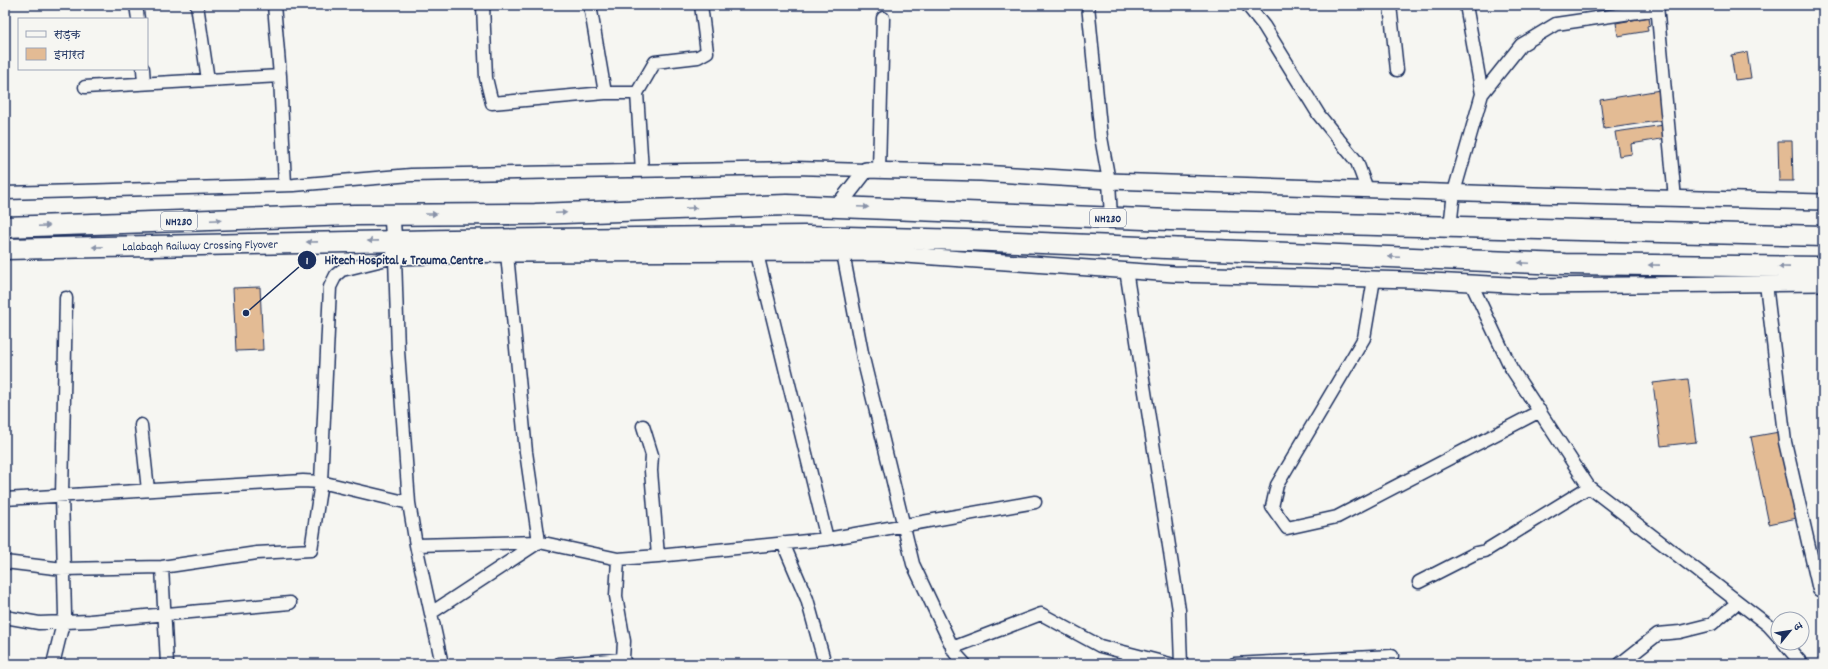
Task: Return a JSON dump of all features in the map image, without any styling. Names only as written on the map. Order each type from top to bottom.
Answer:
[{"type":"highway","name":"NH230","points":[[392,215],[535,214],[787,205],[1111,218],[1823,236]]},
{"type":"highway","name":"Lalabagh Railway Crossing Flyover","points":[[5,227],[392,215]]},
{"type":"highway","name":"NH230","points":[[395,249],[798,236],[872,245],[1565,264],[1823,267]]},
{"type":"highway","name":"Lalabagh Railway Crossing Flyover","points":[[5,249],[351,242],[395,249]]},
{"type":"street","points":[[136,5],[138,18]]},
{"type":"street","points":[[197,5],[208,80]]},
{"type":"street","points":[[274,5],[280,76],[284,185]]},
{"type":"street","points":[[483,5],[486,78],[492,103],[605,93],[637,93]]},
{"type":"street","points":[[590,5],[605,93]]},
{"type":"street","points":[[642,171],[637,93],[654,62],[698,57],[707,52],[700,5]]},
{"type":"street","points":[[1088,5],[1101,137],[1109,181],[1111,218]]},
{"type":"street","points":[[1248,5],[1264,26],[1319,115],[1357,162],[1367,189]]},
{"type":"street","points":[[1390,5],[1397,70]]},
{"type":"street","points":[[1466,5],[1482,94]]},
{"type":"street","points":[[1450,227],[1454,192],[1482,94],[1521,45],[1556,24],[1657,7],[1675,199]]},
{"type":"street","points":[[838,206],[873,170],[883,18]]},
{"type":"street","points":[[143,70],[144,83]]},
{"type":"street","points":[[85,87],[280,76]]},
{"type":"street","points":[[5,193],[284,185],[411,175],[795,168],[980,173],[1109,181],[1675,199],[1823,202]]},
{"type":"street","points":[[392,215],[395,249],[398,351],[409,503],[416,545],[442,664]]},
{"type":"street","points":[[5,562],[63,569],[162,567],[257,553],[311,550],[320,482],[330,288],[336,275],[342,270],[395,249],[507,254],[757,254],[843,253],[872,245],[1174,274],[1412,280],[1528,286],[1823,283]]},
{"type":"street","points":[[843,253],[863,358],[913,564],[952,648],[965,664]]},
{"type":"street","points":[[507,254],[526,452],[539,542]]},
{"type":"street","points":[[757,254],[827,539]]},
{"type":"street","points":[[1412,280],[1425,259]]},
{"type":"street","points":[[1126,270],[1179,610],[1181,664]]},
{"type":"street","points":[[1374,279],[1364,338],[1277,485],[1272,508],[1287,528],[1337,517],[1540,411]]},
{"type":"street","points":[[1471,283],[1511,368],[1589,487],[1770,627]]},
{"type":"street","points":[[1766,284],[1785,442],[1819,590]]},
{"type":"street","points":[[53,664],[65,615],[62,495],[66,298]]},
{"type":"street","points":[[142,425],[148,490]]},
{"type":"street","points":[[643,426],[652,455],[651,471],[658,556]]},
{"type":"street","points":[[5,498],[303,481],[320,482],[409,503]]},
{"type":"street","points":[[1419,582],[1476,553],[1486,551],[1589,487]]},
{"type":"street","points":[[416,545],[539,542],[618,559],[827,539],[1035,502]]},
{"type":"street","points":[[431,613],[539,542]]},
{"type":"street","points":[[783,543],[807,599],[825,664]]},
{"type":"street","points":[[560,664],[624,662],[624,641],[616,596],[618,559]]},
{"type":"street","points":[[162,567],[167,664]]},
{"type":"street","points":[[1620,664],[1658,634],[1680,632],[1712,624],[1738,602]]},
{"type":"street","points":[[5,617],[39,623],[63,622],[164,616],[290,603]]},
{"type":"street","points":[[952,648],[1041,614],[1100,646],[1170,664]]},
{"type":"street","points":[[1791,651],[1802,664]]},
{"type":"street","points":[[1125,664],[1134,655]]},
{"type":"street","points":[[1234,664],[1392,656]]},
{"type":"building","points":[[1579,5],[1604,5],[1580,8]]},
{"type":"building","points":[[1649,17],[1650,25],[1647,26],[1648,31],[1618,36],[1616,23]]},
{"type":"building","points":[[1747,52],[1751,78],[1735,80],[1731,55]]},
{"type":"building","points":[[1660,90],[1664,120],[1604,129],[1600,100]]},
{"type":"building","points":[[1664,125],[1667,138],[1631,144],[1632,154],[1619,156],[1615,132]]},
{"type":"building","points":[[1778,141],[1792,141],[1793,181],[1779,181]]},
{"type":"building","points":[[260,287],[263,350],[236,351],[233,288]]},
{"type":"building","points":[[1688,379],[1696,442],[1661,446],[1653,383]]},
{"type":"building","points":[[1779,432],[1797,518],[1769,524],[1751,437]]},
{"type":"place","name":"Hitech Hospital & Trauma Centre","points":[[246,313]]}]
